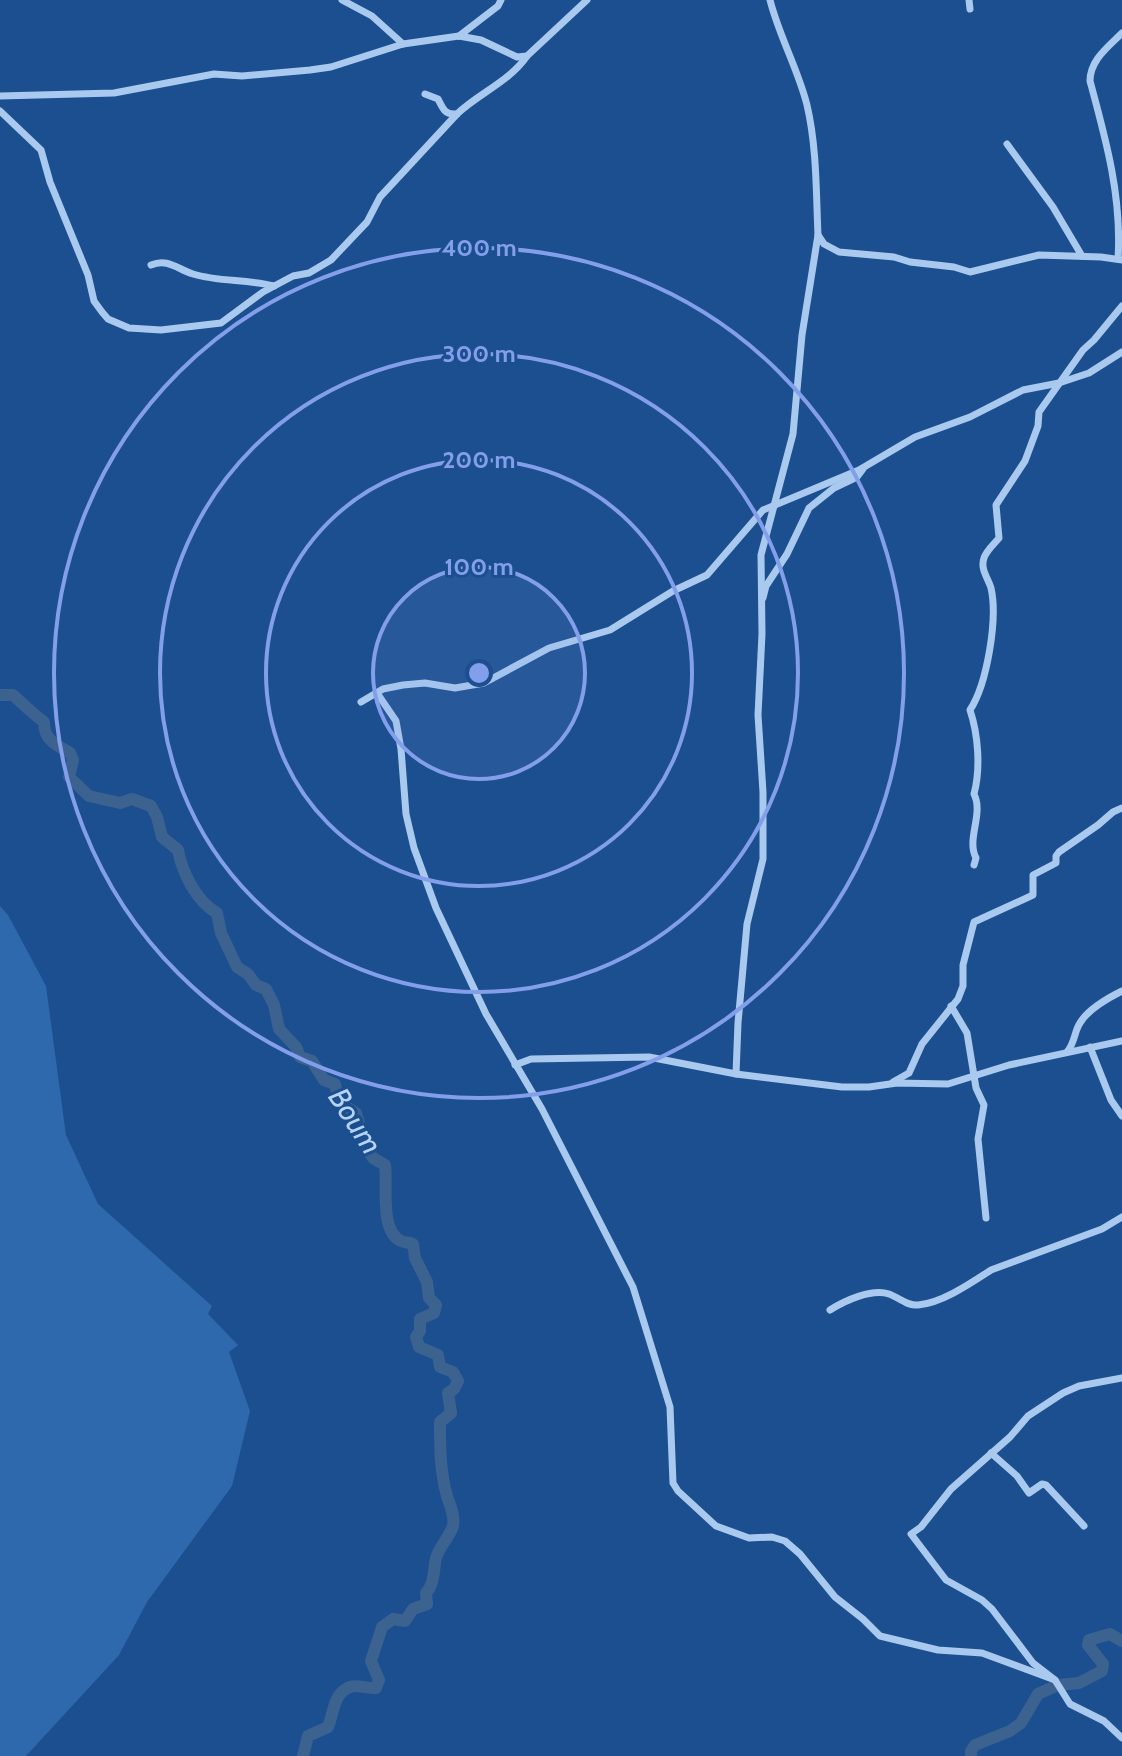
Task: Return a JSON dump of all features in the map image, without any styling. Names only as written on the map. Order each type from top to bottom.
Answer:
[{"type":"street","points":[[342,0],[372,16],[403,44]]},
{"type":"street","points":[[459,36],[498,6],[501,0]]},
{"type":"street","points":[[0,111],[41,150],[50,182],[88,275],[94,301],[108,319],[129,328],[147,330],[221,323],[274,286],[320,268],[349,244],[367,222],[380,197],[457,114],[510,75],[587,0]]},
{"type":"street","points":[[736,1074],[747,924],[763,859],[758,715],[762,634],[761,555],[793,434],[802,335],[818,235],[814,143],[807,106],[770,0]]},
{"type":"street","points":[[818,235],[826,246],[839,252],[894,257],[977,272],[1039,255],[1120,260],[1120,213],[1112,156],[1090,81],[1090,70],[1122,33]]},
{"type":"street","points":[[0,96],[114,93],[214,74],[242,76],[310,70],[331,67],[403,44],[459,36],[481,40],[517,57],[527,56]]},
{"type":"street","points":[[425,94],[438,99],[445,112],[457,114]]},
{"type":"street","points":[[1007,144],[1053,207],[1082,256]]},
{"type":"street","points":[[814,255],[826,246]]},
{"type":"street","points":[[151,265],[166,262],[194,275],[274,286]]},
{"type":"street","points":[[974,865],[976,858],[972,850],[977,826],[977,798],[974,794],[977,758],[975,720],[970,710],[983,685],[985,665],[992,646],[991,589],[982,563],[984,554],[999,538],[996,505],[1025,461],[1038,426],[1039,412],[1083,350],[1122,306]]},
{"type":"street","points":[[361,702],[383,689],[403,685],[425,683],[455,688],[484,683],[549,648],[610,630],[673,591],[707,575],[763,510],[864,467],[915,437],[970,417],[1023,390],[1089,373],[1122,352]]},
{"type":"street","points":[[761,609],[766,586],[787,554],[809,508],[834,488],[857,477],[864,467]]},
{"type":"street","points":[[377,693],[396,721],[406,814],[414,848],[436,908],[486,1014],[542,1109],[633,1287],[670,1407],[673,1427],[671,1474],[678,1491],[716,1526],[726,1531],[749,1538],[772,1537],[785,1541],[800,1554],[835,1597],[880,1636],[938,1650],[982,1653],[1057,1683]]},
{"type":"street","points":[[891,1084],[909,1073],[922,1044],[957,1002],[963,986],[963,965],[974,922],[1033,895],[1033,875],[1056,863],[1059,852],[1122,808]]},
{"type":"street","points":[[1066,1053],[1079,1024],[1088,1014],[1122,991]]},
{"type":"street","points":[[951,1006],[967,1033],[976,1088],[984,1105],[978,1139],[986,1218]]},
{"type":"street","points":[[515,1065],[531,1059],[649,1057],[736,1074],[842,1087],[948,1084],[1122,1041]]},
{"type":"street","points":[[1090,1047],[1111,1100],[1122,1116]]},
{"type":"street","points":[[830,1310],[842,1303],[879,1292],[888,1293],[910,1305],[936,1300],[991,1270],[1102,1229],[1122,1217]]},
{"type":"street","points":[[1122,1378],[1079,1386],[1028,1416],[951,1489],[921,1527],[911,1534],[946,1580],[982,1600],[1004,1623],[1033,1663],[1057,1683],[1070,1704],[1104,1721],[1122,1738]]},
{"type":"street","points":[[991,1453],[1017,1476],[1029,1493],[1042,1484],[1046,1485],[1084,1526]]},
{"type":"shaded area","points":[[0,906],[8,915],[46,986],[66,1135],[98,1204],[212,1306],[208,1314],[238,1345],[229,1352],[250,1411],[232,1486],[147,1602],[119,1655],[26,1756],[0,1756]]},
{"type":"waterway","name":"Boum","points":[[0,695],[13,695],[44,722],[48,737],[70,753],[73,760],[69,777],[89,796],[120,803],[132,799],[151,806],[162,837],[178,850],[191,885],[209,908],[217,913],[221,933],[237,967],[248,974],[256,985],[266,989],[274,1005],[279,1029],[296,1047],[300,1057],[312,1061],[324,1080],[335,1084],[339,1102],[356,1113],[367,1149],[373,1158],[385,1165],[390,1228],[401,1241],[413,1244],[415,1258],[427,1282],[429,1298],[436,1305],[434,1313],[420,1319],[420,1331],[416,1337],[419,1347],[438,1355],[440,1367],[453,1372],[458,1381],[448,1393],[451,1413],[440,1422],[442,1469],[453,1526],[436,1558],[432,1581],[426,1593],[427,1604],[413,1609],[405,1621],[393,1619],[382,1627],[371,1661],[379,1680],[376,1688],[356,1686],[344,1690],[337,1699],[328,1727],[308,1736],[303,1756]]},
{"type":"waterway","points":[[971,1756],[975,1745],[1010,1731],[1021,1723],[1038,1694],[1058,1685],[1079,1683],[1102,1671],[1103,1664],[1088,1645],[1089,1640],[1110,1634],[1122,1641]]}]
